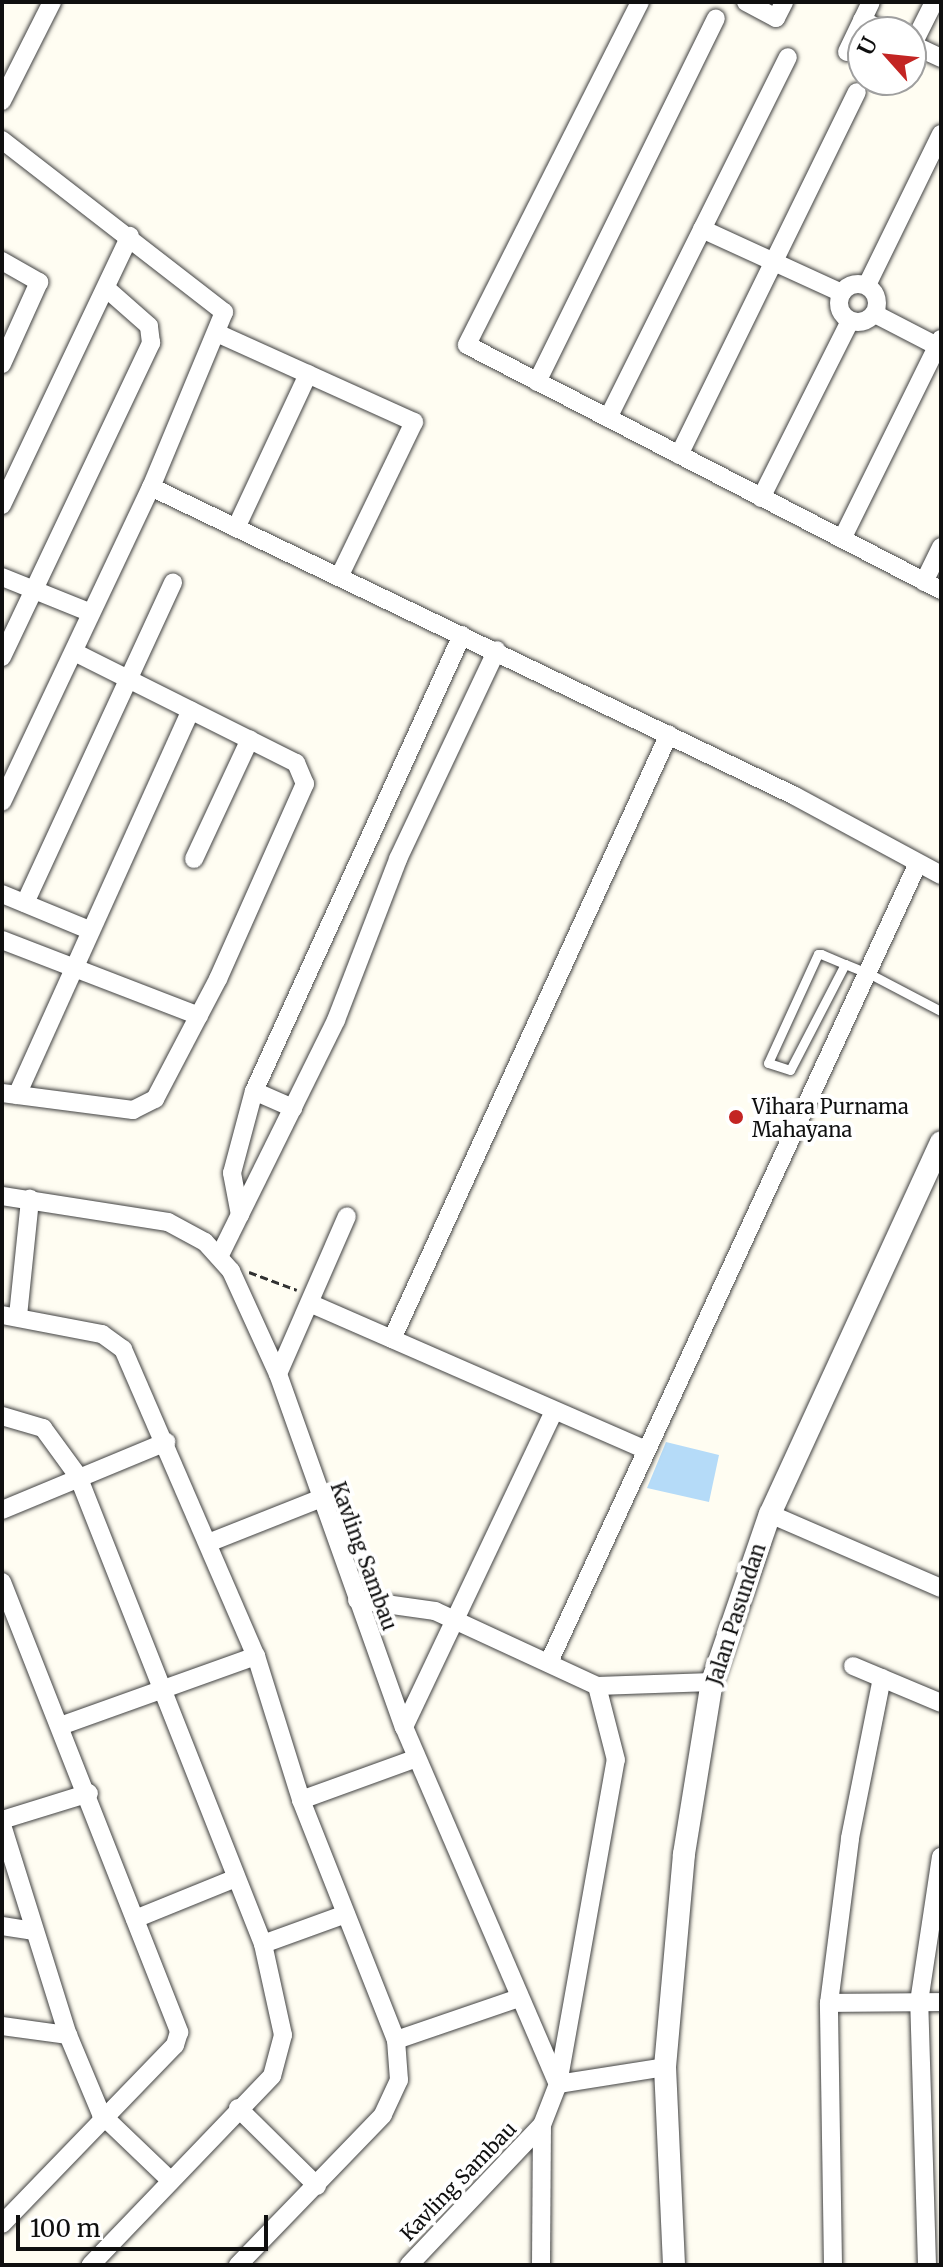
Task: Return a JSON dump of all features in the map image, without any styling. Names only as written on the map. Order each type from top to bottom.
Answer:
[{"type":"street","points":[[2,101],[52,2]]},
{"type":"street","points":[[640,2],[467,345],[932,586],[941,547]]},
{"type":"street","points":[[746,2],[780,10]]},
{"type":"street","points":[[537,382],[716,19]]},
{"type":"street","points":[[608,418],[788,57]]},
{"type":"street","points":[[679,455],[855,96]]},
{"type":"street","points":[[702,229],[842,293],[867,285],[941,134]]},
{"type":"street","points":[[2,140],[130,236],[224,312],[219,334],[151,487],[2,802]]},
{"type":"street","points":[[2,505],[130,236]]},
{"type":"street","points":[[2,261],[39,282],[2,364]]},
{"type":"street","points":[[867,285],[878,301],[875,314]]},
{"type":"street","points":[[2,657],[151,343],[149,326],[107,289]]},
{"type":"street","points":[[842,293],[839,306],[850,321]]},
{"type":"street","points":[[761,498],[850,321],[875,314],[940,344],[842,539]]},
{"type":"street","points":[[219,334],[414,422],[339,577]]},
{"type":"street","points":[[236,528],[308,374]]},
{"type":"street","points":[[151,487],[669,734],[941,875]]},
{"type":"street","points":[[2,577],[34,593],[91,613]]},
{"type":"street","points":[[25,903],[173,583]]},
{"type":"street","points":[[240,1215],[232,1173],[254,1091],[462,635]]},
{"type":"street","points":[[2,1196],[168,1222],[226,1263],[240,1215],[293,1108],[449,743],[497,650]]},
{"type":"street","points":[[74,652],[128,678],[296,763],[305,784],[199,1016],[145,1107],[9,1094],[191,710]]},
{"type":"street","points":[[392,1339],[669,734]]},
{"type":"street","points":[[194,859],[250,739]]},
{"type":"street","points":[[549,1662],[642,1448],[872,975],[918,863]]},
{"type":"street","points":[[2,894],[87,929]]},
{"type":"street","points":[[2,940],[70,970],[199,1016]]},
{"type":"street","points":[[254,1091],[293,1108]]},
{"type":"street","name":"Jalan Pasundan","points":[[674,2265],[665,2067],[684,1854],[712,1682],[770,1514],[941,1143]]},
{"type":"street","points":[[30,1199],[10,1316],[118,1343],[166,1442],[256,1656],[301,1800],[396,2040],[394,2094],[317,2186],[239,2265]]},
{"type":"street","points":[[278,1374],[312,1304],[347,1216]]},
{"type":"street","name":"Kavling Sambau","points":[[226,1263],[278,1374],[319,1499],[404,1727],[516,1999],[558,2084],[542,2125],[409,2265]]},
{"type":"street","points":[[312,1304],[553,1413],[565,1411],[642,1448]]},
{"type":"street","points":[[404,1727],[553,1413]]},
{"type":"street","points":[[2,1416],[43,1428],[78,1476],[263,1944],[283,2052],[272,2076],[238,2108],[91,2265]]},
{"type":"street","points":[[2,1510],[166,1442]]},
{"type":"street","points":[[208,1543],[319,1499]]},
{"type":"street","points":[[770,1514],[941,1588]]},
{"type":"street","points":[[2,1582],[63,1725],[179,2032],[175,2045],[101,2114],[2,2224]]},
{"type":"street","points":[[357,1600],[457,1620],[597,1686],[712,1682]]},
{"type":"street","points":[[63,1725],[160,1686],[256,1656]]},
{"type":"street","points":[[853,1666],[941,1703]]},
{"type":"street","points":[[833,2265],[829,2003],[850,1838],[882,1678]]},
{"type":"street","points":[[597,1686],[616,1760],[558,2084],[665,2067]]},
{"type":"street","points":[[301,1800],[417,1758]]},
{"type":"street","points":[[89,1793],[2,1822],[68,2035],[101,2114],[170,2180]]},
{"type":"street","points":[[927,2265],[919,2002],[941,1857]]},
{"type":"street","points":[[135,1919],[236,1878]]},
{"type":"street","points":[[263,1944],[346,1914]]},
{"type":"street","points":[[2,1926],[35,1931]]},
{"type":"street","points":[[396,2040],[516,1999]]},
{"type":"street","points":[[829,2003],[941,2002]]},
{"type":"street","points":[[2,2026],[68,2035]]},
{"type":"street","points":[[238,2108],[317,2186]]},
{"type":"street","points":[[541,2265],[542,2125]]},
{"type":"lane","points":[[845,964],[790,1070],[768,1063],[813,957],[845,964],[872,975],[941,1011]]},
{"type":"path","points":[[226,1263],[279,1279],[312,1304]]},
{"type":"water","points":[[666,1442],[719,1455],[709,1502],[647,1488]]},
{"type":"place","name":"Vihara Purnama Mahayana","points":[[736,1117]]}]
